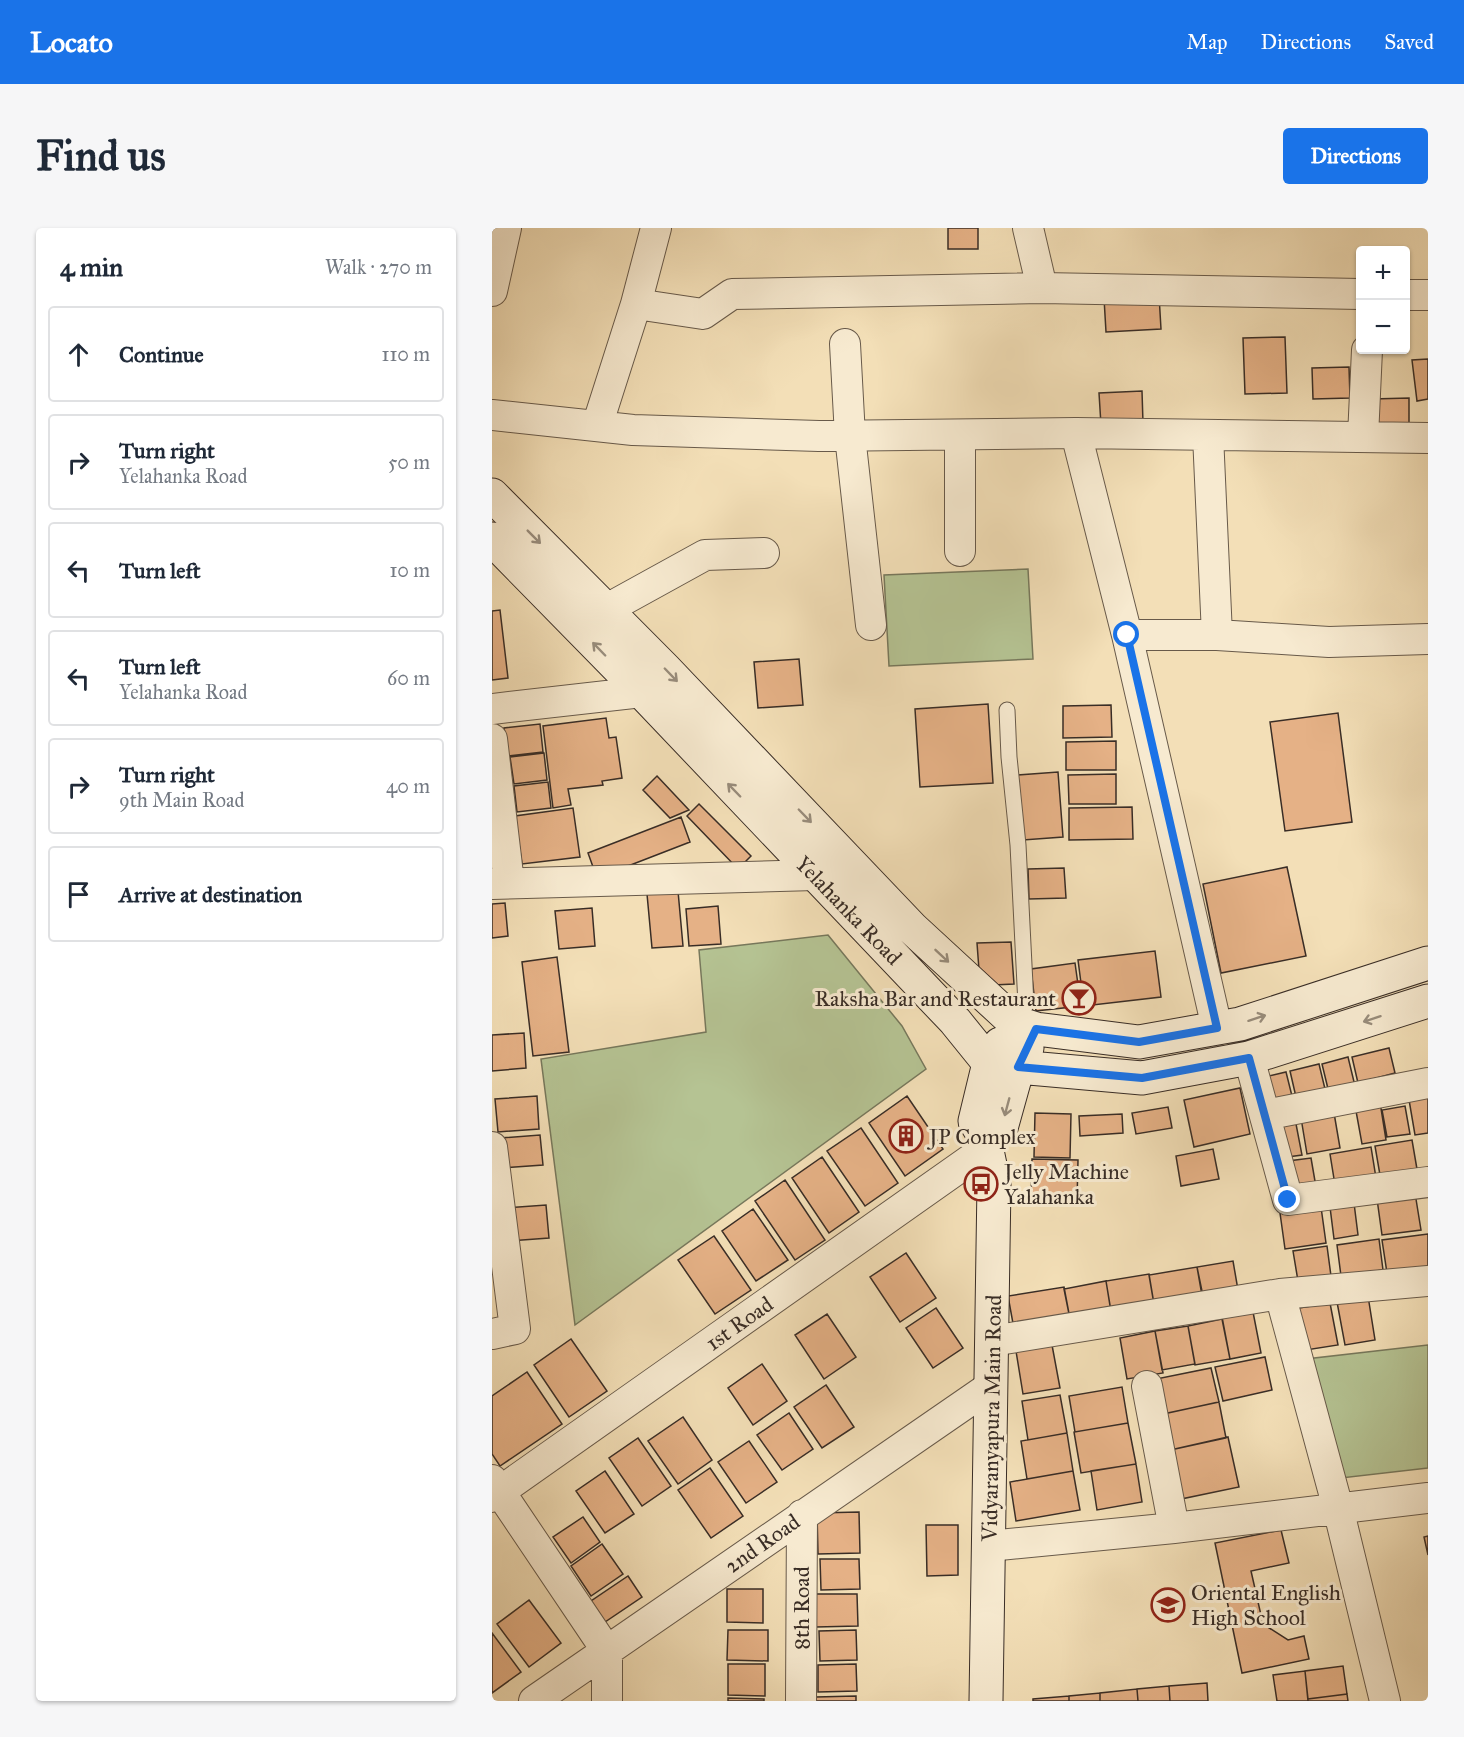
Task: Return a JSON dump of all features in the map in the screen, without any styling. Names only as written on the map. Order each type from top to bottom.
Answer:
[{"type":"main road","name":"Yelahanka Road","points":[[492,495],[607,609],[912,928],[1025,1019]]},
{"type":"main road","name":"Yelahanka Road","points":[[492,539],[642,692],[955,1021],[1003,1065]]},
{"type":"main road","points":[[985,1142],[1001,1128],[1003,1065],[1025,1019],[1139,1042],[1240,1024],[1428,963]]},
{"type":"main road","points":[[1003,1065],[1142,1078],[1249,1058],[1428,1001]]},
{"type":"main road","name":"Vidyaranyapura Main Road","points":[[985,1142],[994,1184],[986,1701]]},
{"type":"street","points":[[492,291],[506,228]]},
{"type":"street","points":[[597,426],[636,304],[656,228]]},
{"type":"street","points":[[1028,228],[1042,288]]},
{"type":"street","points":[[636,304],[703,314],[732,294],[1042,288],[1356,294]]},
{"type":"street","points":[[1410,295],[1428,295]]},
{"type":"street","points":[[845,344],[850,436],[871,625]]},
{"type":"street","points":[[1363,437],[1366,354]]},
{"type":"street","points":[[492,415],[633,430],[850,436],[1076,433],[1428,438]]},
{"type":"street","points":[[1076,433],[1127,635],[1217,1028]]},
{"type":"street","points":[[960,435],[960,551]]},
{"type":"street","points":[[1208,435],[1217,635]]},
{"type":"street","points":[[607,609],[705,555],[764,553]]},
{"type":"street","points":[[1127,635],[1217,635],[1329,642],[1428,639]]},
{"type":"street","points":[[492,709],[642,692]]},
{"type":"street","points":[[492,739],[500,883],[815,875]]},
{"type":"street","points":[[1249,1058],[1288,1200],[1428,1182]]},
{"type":"street","points":[[1265,1115],[1428,1083]]},
{"type":"street","name":"1st Road","points":[[495,1490],[985,1142]]},
{"type":"street","points":[[492,1147],[515,1329],[492,1334]]},
{"type":"street","points":[[992,1341],[1280,1294],[1428,1281]]},
{"type":"street","points":[[1280,1294],[1338,1508],[1385,1701]]},
{"type":"street","name":"2nd Road","points":[[534,1701],[991,1386]]},
{"type":"street","points":[[1147,1386],[1174,1528]]},
{"type":"street","points":[[495,1490],[607,1651],[607,1701]]},
{"type":"street","points":[[989,1546],[1174,1528],[1428,1498]]},
{"type":"street","name":"8th Road","points":[[801,1701],[802,1515]]},
{"type":"lane","points":[[1007,710],[1009,757],[1018,845],[1025,1019]]},
{"type":"green space","points":[[1028,569],[1033,659],[889,666],[884,575]]},
{"type":"green space","points":[[828,935],[902,1026],[926,1069],[575,1325],[541,1059],[706,1032],[699,950]]},
{"type":"green space","points":[[1428,1345],[1428,1468],[1341,1478],[1306,1359]]},
{"type":"building","points":[[948,228],[978,228],[978,249],[948,249]]},
{"type":"building","points":[[1159,295],[1161,329],[1106,332],[1104,298]]},
{"type":"building","points":[[1285,337],[1287,393],[1245,394],[1243,338]]},
{"type":"building","points":[[1428,359],[1428,399],[1417,401],[1412,360]]},
{"type":"building","points":[[1349,367],[1350,398],[1313,399],[1312,368]]},
{"type":"building","points":[[1142,391],[1143,423],[1101,425],[1099,393]]},
{"type":"building","points":[[1409,398],[1409,428],[1374,429],[1372,399]]},
{"type":"building","points":[[500,610],[508,678],[492,680],[492,611]]},
{"type":"building","points":[[799,659],[803,705],[758,708],[754,662]]},
{"type":"building","points":[[988,704],[993,783],[920,787],[915,709]]},
{"type":"building","points":[[1111,705],[1112,737],[1063,738],[1063,706]]},
{"type":"building","points":[[1338,713],[1352,822],[1285,831],[1270,722]]},
{"type":"building","points":[[606,718],[609,738],[616,737],[622,778],[602,781],[603,785],[568,789],[571,805],[553,808],[543,726]]},
{"type":"building","points":[[540,724],[543,752],[508,756],[504,728]]},
{"type":"building","points":[[1116,741],[1116,770],[1066,770],[1066,742]]},
{"type":"building","points":[[544,753],[547,780],[514,784],[510,757]]},
{"type":"building","points":[[1058,772],[1063,837],[1023,840],[1018,775]]},
{"type":"building","points":[[1116,774],[1116,804],[1069,804],[1068,775]]},
{"type":"building","points":[[657,776],[689,810],[670,818],[643,790]]},
{"type":"building","points":[[548,782],[551,808],[517,812],[514,786]]},
{"type":"building","points":[[699,804],[751,856],[738,869],[687,816]]},
{"type":"building","points":[[1132,807],[1133,839],[1069,840],[1069,808]]},
{"type":"building","points":[[573,808],[580,857],[522,864],[515,816]]},
{"type":"building","points":[[681,817],[690,842],[597,878],[588,853]]},
{"type":"building","points":[[1287,867],[1306,956],[1221,973],[1203,884]]},
{"type":"building","points":[[1064,868],[1066,898],[1029,899],[1028,869]]},
{"type":"building","points":[[678,891],[683,946],[652,948],[647,894]]},
{"type":"building","points":[[505,903],[508,936],[492,938],[492,904]]},
{"type":"building","points":[[718,906],[721,944],[689,946],[686,909]]},
{"type":"building","points":[[592,908],[595,946],[559,949],[555,911]]},
{"type":"building","points":[[1011,942],[1014,984],[993,985],[979,970],[977,943]]},
{"type":"building","points":[[1155,951],[1161,997],[1084,1006],[1078,960]]},
{"type":"building","points":[[557,957],[569,1052],[533,1056],[522,962]]},
{"type":"building","points":[[1075,963],[1081,1006],[1036,1011],[1031,969]]},
{"type":"building","points":[[524,1033],[526,1068],[492,1071],[492,1035]]},
{"type":"building","points":[[1389,1048],[1395,1073],[1358,1083],[1352,1057]]},
{"type":"building","points":[[1348,1057],[1355,1086],[1329,1093],[1322,1064]]},
{"type":"building","points":[[1319,1064],[1325,1089],[1296,1097],[1290,1071]]},
{"type":"building","points":[[1286,1072],[1292,1096],[1266,1102],[1260,1078]]},
{"type":"building","points":[[1240,1088],[1250,1134],[1194,1147],[1184,1100]]},
{"type":"building","points":[[1428,1090],[1428,1133],[1415,1135],[1408,1094]]},
{"type":"building","points":[[537,1096],[539,1129],[498,1132],[495,1099]]},
{"type":"building","name":"JP Complex","points":[[907,1096],[943,1149],[905,1176],[869,1123]]},
{"type":"building","points":[[1379,1096],[1386,1140],[1362,1144],[1354,1100]]},
{"type":"building","points":[[1405,1106],[1410,1134],[1387,1137],[1382,1110]]},
{"type":"building","points":[[1168,1107],[1172,1128],[1136,1134],[1132,1113]]},
{"type":"building","points":[[1333,1107],[1340,1148],[1307,1154],[1300,1112]]},
{"type":"building","points":[[1035,1113],[1071,1114],[1070,1158],[1034,1157]]},
{"type":"building","points":[[1122,1114],[1123,1133],[1080,1136],[1079,1116]]},
{"type":"building","points":[[1296,1124],[1302,1155],[1280,1158],[1275,1127]]},
{"type":"building","points":[[861,1128],[898,1183],[865,1206],[827,1151]]},
{"type":"building","points":[[540,1135],[543,1165],[502,1168],[500,1138]]},
{"type":"building","points":[[1412,1140],[1418,1175],[1381,1181],[1375,1146]]},
{"type":"building","points":[[1371,1147],[1376,1178],[1335,1185],[1330,1154]]},
{"type":"building","points":[[1213,1149],[1219,1179],[1181,1186],[1176,1156]]},
{"type":"building","points":[[822,1157],[859,1212],[829,1233],[792,1178]]},
{"type":"building","points":[[1311,1158],[1316,1187],[1293,1191],[1288,1161]]},
{"type":"building","points":[[1032,1159],[1078,1160],[1077,1202],[1031,1201]]},
{"type":"building","points":[[785,1180],[825,1240],[795,1260],[755,1201]]},
{"type":"building","points":[[1415,1193],[1421,1230],[1382,1235],[1377,1199]]},
{"type":"building","points":[[1354,1203],[1358,1235],[1334,1239],[1330,1207]]},
{"type":"building","points":[[546,1205],[549,1238],[509,1241],[506,1208]]},
{"type":"building","points":[[1321,1207],[1326,1243],[1285,1249],[1280,1213]]},
{"type":"building","points":[[753,1209],[788,1260],[756,1281],[722,1231]]},
{"type":"building","points":[[1428,1234],[1428,1267],[1387,1273],[1382,1240]]},
{"type":"building","points":[[714,1236],[751,1290],[715,1314],[678,1260]]},
{"type":"building","points":[[1379,1239],[1383,1270],[1341,1276],[1337,1245]]},
{"type":"building","points":[[1327,1246],[1331,1276],[1298,1281],[1293,1251]]},
{"type":"building","points":[[906,1253],[936,1298],[900,1322],[870,1277]]},
{"type":"building","points":[[1233,1261],[1238,1290],[1203,1296],[1197,1267]]},
{"type":"building","points":[[1197,1267],[1203,1301],[1155,1310],[1149,1275]]},
{"type":"building","points":[[1149,1274],[1155,1310],[1112,1317],[1106,1281]]},
{"type":"building","points":[[1106,1281],[1111,1312],[1070,1319],[1064,1289]]},
{"type":"building","points":[[1064,1287],[1070,1319],[1014,1329],[1008,1296]]},
{"type":"building","points":[[1368,1296],[1375,1340],[1345,1345],[1337,1302]]},
{"type":"building","points":[[1330,1303],[1338,1345],[1306,1350],[1299,1308]]},
{"type":"building","points":[[936,1308],[963,1348],[933,1368],[906,1328]]},
{"type":"building","points":[[1253,1312],[1261,1353],[1230,1359],[1222,1317]]},
{"type":"building","points":[[827,1314],[856,1357],[824,1379],[795,1335]]},
{"type":"building","points":[[1222,1319],[1230,1359],[1195,1365],[1188,1326]]},
{"type":"building","points":[[1188,1326],[1195,1364],[1162,1370],[1155,1331]]},
{"type":"building","points":[[1155,1331],[1163,1373],[1127,1379],[1120,1338]]},
{"type":"building","points":[[571,1339],[607,1391],[569,1417],[534,1365]]},
{"type":"building","points":[[1052,1345],[1060,1388],[1023,1394],[1016,1351]]},
{"type":"building","points":[[1265,1357],[1272,1390],[1223,1401],[1215,1367]]},
{"type":"building","points":[[762,1364],[787,1401],[753,1425],[728,1388]]},
{"type":"building","points":[[1211,1368],[1219,1402],[1163,1414],[1156,1379]]},
{"type":"building","points":[[527,1372],[562,1424],[500,1466],[492,1454],[492,1396]]},
{"type":"building","points":[[826,1385],[854,1427],[822,1448],[794,1407]]},
{"type":"building","points":[[1122,1387],[1128,1423],[1075,1432],[1069,1396]]},
{"type":"building","points":[[1060,1395],[1067,1433],[1028,1440],[1022,1401]]},
{"type":"building","points":[[1219,1402],[1226,1438],[1170,1450],[1163,1414]]},
{"type":"building","points":[[789,1413],[813,1449],[782,1470],[757,1435]]},
{"type":"building","points":[[683,1417],[712,1460],[678,1484],[648,1441]]},
{"type":"building","points":[[1128,1423],[1136,1464],[1081,1473],[1074,1432]]},
{"type":"building","points":[[1067,1433],[1073,1471],[1027,1479],[1021,1441]]},
{"type":"building","points":[[1228,1437],[1239,1487],[1181,1499],[1170,1450]]},
{"type":"building","points":[[638,1438],[671,1486],[642,1506],[609,1458]]},
{"type":"building","points":[[749,1441],[777,1482],[746,1503],[718,1462]]},
{"type":"building","points":[[1136,1464],[1142,1502],[1097,1510],[1091,1471]]},
{"type":"building","points":[[710,1468],[743,1516],[711,1538],[678,1490]]},
{"type":"building","points":[[605,1471],[634,1514],[605,1533],[576,1491]]},
{"type":"building","points":[[1073,1471],[1080,1510],[1016,1521],[1010,1482]]},
{"type":"building","points":[[859,1512],[860,1553],[818,1554],[817,1513]]},
{"type":"building","points":[[583,1517],[600,1542],[571,1563],[553,1537]]},
{"type":"building","points":[[926,1525],[958,1525],[958,1575],[927,1576]]},
{"type":"building","points":[[1281,1530],[1289,1563],[1251,1571],[1263,1624],[1288,1640],[1304,1636],[1309,1659],[1242,1673],[1215,1543]]},
{"type":"building","points":[[1428,1536],[1428,1555],[1424,1537]]},
{"type":"building","points":[[602,1544],[623,1574],[591,1596],[571,1566]]},
{"type":"building","points":[[820,1559],[859,1559],[860,1589],[821,1590]]},
{"type":"building","points":[[628,1576],[642,1597],[605,1622],[591,1601]]},
{"type":"building","points":[[727,1589],[763,1589],[763,1623],[727,1622]]},
{"type":"building","points":[[815,1594],[857,1594],[858,1626],[816,1627]]},
{"type":"building","points":[[529,1600],[561,1643],[529,1667],[497,1624]]},
{"type":"building","points":[[728,1630],[768,1630],[768,1661],[727,1660]]},
{"type":"building","points":[[856,1630],[857,1660],[820,1661],[819,1631]]},
{"type":"building","points":[[492,1633],[521,1672],[492,1693]]},
{"type":"building","points":[[728,1664],[765,1664],[765,1696],[728,1695]]},
{"type":"building","points":[[856,1664],[857,1691],[818,1692],[818,1665]]},
{"type":"building","points":[[1343,1666],[1347,1694],[1308,1699],[1305,1671]]},
{"type":"building","points":[[1305,1671],[1308,1701],[1277,1701],[1273,1675]]},
{"type":"building","points":[[1207,1683],[1208,1701],[1170,1701],[1169,1686]]},
{"type":"building","points":[[1169,1686],[1170,1701],[1138,1701],[1137,1689]]},
{"type":"building","points":[[1137,1689],[1138,1701],[1100,1701],[1100,1693]]},
{"type":"building","points":[[1100,1693],[1100,1701],[1069,1701],[1069,1696]]},
{"type":"building","points":[[1347,1694],[1348,1701],[1308,1701],[1308,1699]]},
{"type":"building","points":[[856,1696],[856,1701],[816,1701],[816,1697]]},
{"type":"building","points":[[1069,1696],[1069,1701],[1033,1701],[1033,1699]]},
{"type":"building","points":[[728,1698],[764,1699],[764,1701],[728,1701]]},
{"type":"place","name":"Raksha Bar and Restaurant","points":[[1079,998]]},
{"type":"place","name":"JP Complex","points":[[906,1136]]},
{"type":"place","name":"Jelly Machine Yalahanka","points":[[981,1184]]},
{"type":"place","name":"Oriental English High School","points":[[1168,1605]]},
{"type":"route","points":[[1127,635],[1217,1028],[1139,1042],[1036,1029],[1018,1067],[1142,1078],[1249,1058],[1288,1200]]}]
